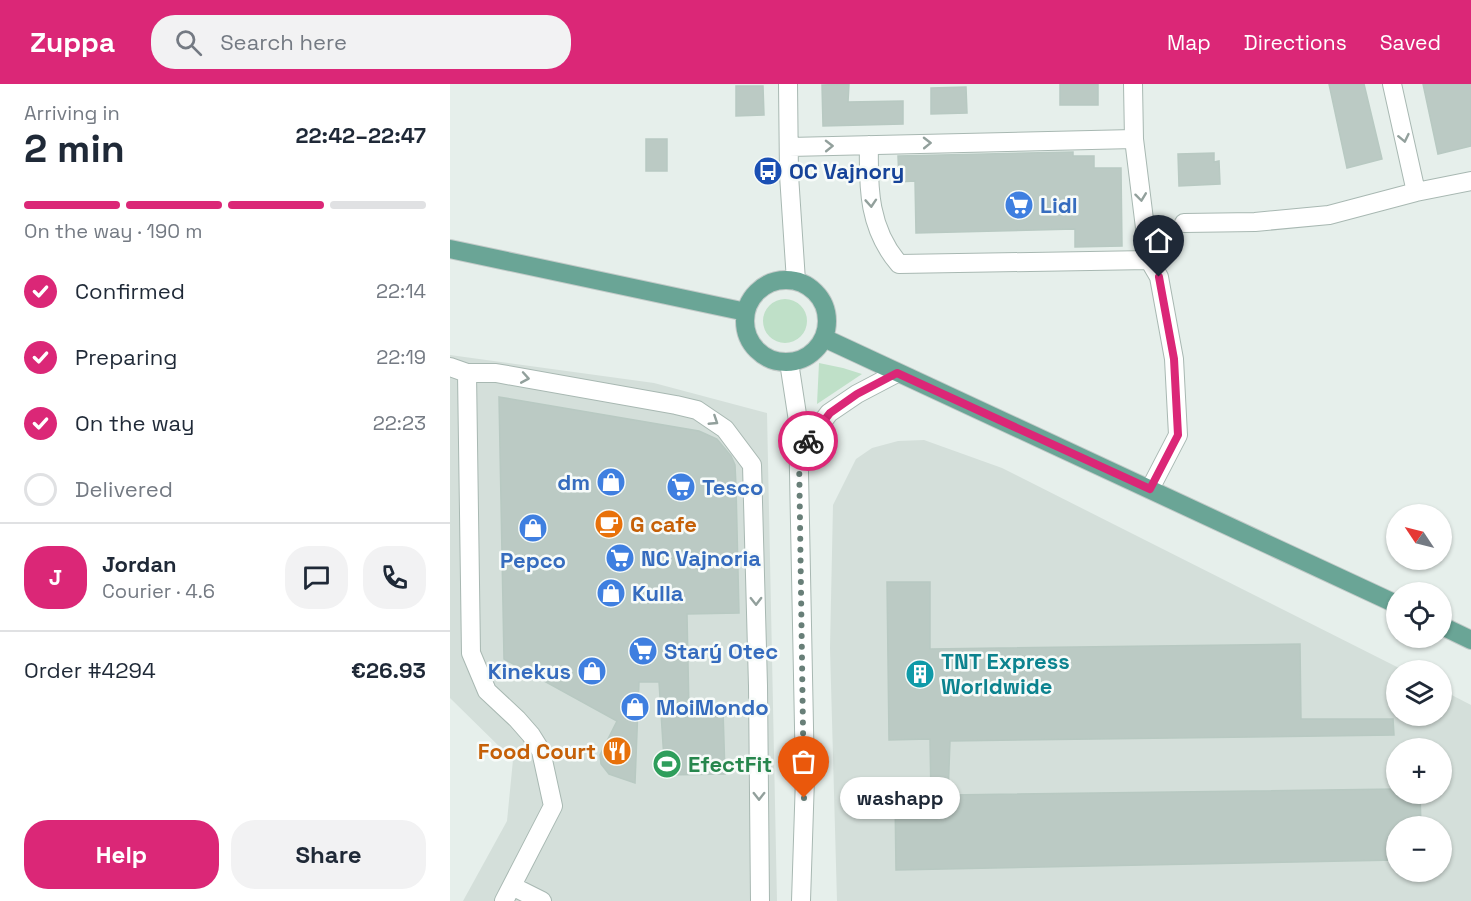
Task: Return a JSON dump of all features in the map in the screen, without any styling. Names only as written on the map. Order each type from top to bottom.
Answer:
[{"type":"main road","points":[[450,249],[746,312]]},
{"type":"main road","points":[[776,281],[796,281],[812,289],[823,303],[828,320],[824,338],[814,352],[798,360],[778,362],[767,358],[753,346],[746,330],[746,312],[752,298],[762,288],[776,281]]},
{"type":"main road","points":[[824,338],[1386,599]]},
{"type":"main road","points":[[1452,631],[1471,640]]},
{"type":"street","points":[[788,84],[796,281]]},
{"type":"street","points":[[1133,84],[1134,139],[1149,260],[1159,277],[1174,359],[1178,435],[1150,489]]},
{"type":"street","points":[[1392,84],[1416,192]]},
{"type":"street","points":[[789,147],[1134,139]]},
{"type":"street","points":[[869,145],[872,213],[888,251],[899,264],[1149,260]]},
{"type":"street","points":[[1184,223],[1255,222],[1329,215],[1416,192],[1471,181]]},
{"type":"street","points":[[789,362],[798,421],[799,453],[805,778],[801,901]]},
{"type":"street","points":[[542,901],[508,894],[553,806],[541,750],[517,719],[487,691],[471,653],[459,370],[496,373],[697,410],[725,429],[752,465],[758,686],[759,901]]},
{"type":"street","points":[[799,453],[830,413],[857,394],[897,373]]},
{"type":"shaded area","points":[[450,355],[654,383],[767,413],[777,901],[463,901],[507,821],[513,760],[450,698]]},
{"type":"shaded area","points":[[924,440],[1002,468],[1386,661],[1386,726],[1452,726],[1452,695],[1471,705],[1471,901],[837,901],[830,648],[833,505],[856,459],[872,448],[898,441]]},
{"type":"green space","points":[[785,299],[800,306],[807,321],[800,336],[785,343],[770,336],[763,321],[770,306]]},
{"type":"green space","points":[[819,363],[843,368],[862,374],[817,404]]},
{"type":"building","points":[[849,84],[848,102],[903,101],[903,124],[823,126],[822,85]]},
{"type":"building","points":[[1060,84],[1098,84],[1098,105],[1060,105]]},
{"type":"building","points":[[1329,84],[1364,84],[1382,159],[1347,168]]},
{"type":"building","points":[[1423,84],[1471,84],[1471,146],[1438,154]]},
{"type":"building","points":[[736,86],[763,86],[764,115],[736,116]]},
{"type":"building","points":[[966,87],[967,113],[931,114],[931,88]]},
{"type":"building","points":[[646,139],[667,139],[667,171],[646,171]]},
{"type":"building","name":"Lidl","points":[[1073,152],[1073,156],[1094,156],[1094,168],[1121,168],[1122,246],[1075,247],[1075,229],[916,233],[915,181],[899,182],[898,156]]},
{"type":"building","points":[[1214,153],[1214,162],[1219,161],[1220,184],[1179,186],[1178,154]]},
{"type":"building","name":"NC Vajnoria","points":[[499,397],[699,431],[717,439],[731,456],[735,465],[739,613],[687,614],[689,711],[723,710],[725,774],[665,775],[659,682],[639,682],[635,783],[609,774],[601,764],[600,755],[617,721],[504,659]]},
{"type":"building","points":[[887,582],[930,582],[930,649],[1300,644],[1301,719],[1386,719],[1386,726],[1393,726],[1394,735],[950,741],[948,795],[1386,789],[1386,804],[1420,804],[1421,816],[1386,816],[1386,860],[896,870],[895,796],[931,796],[930,739],[889,740]]},
{"type":"way so far","points":[[804,798],[799,453],[808,441]]},
{"type":"place","name":"OC Vajnory","points":[[768,171]]},
{"type":"place","name":"Lidl","points":[[1019,205]]},
{"type":"place","name":"dm","points":[[611,482]]},
{"type":"place","name":"Tesco","points":[[681,487]]},
{"type":"place","name":"G cafe","points":[[609,524]]},
{"type":"place","name":"Pepco","points":[[533,528]]},
{"type":"place","name":"NC Vajnoria","points":[[620,558]]},
{"type":"place","name":"Kulla","points":[[611,593]]},
{"type":"place","name":"Starý Otec","points":[[643,651]]},
{"type":"place","name":"Kinekus","points":[[592,671]]},
{"type":"place","name":"TNT Express Worldwide","points":[[920,674]]},
{"type":"place","name":"MoiMondo","points":[[635,707]]},
{"type":"place","name":"Food Court","points":[[617,751]]},
{"type":"place","name":"EfectFit","points":[[667,764]]},
{"type":"place","name":"washapp","points":[[804,798]]},
{"type":"route","points":[[808,441],[830,413],[857,394],[897,373],[1150,489],[1178,435],[1174,359],[1159,277]]}]
